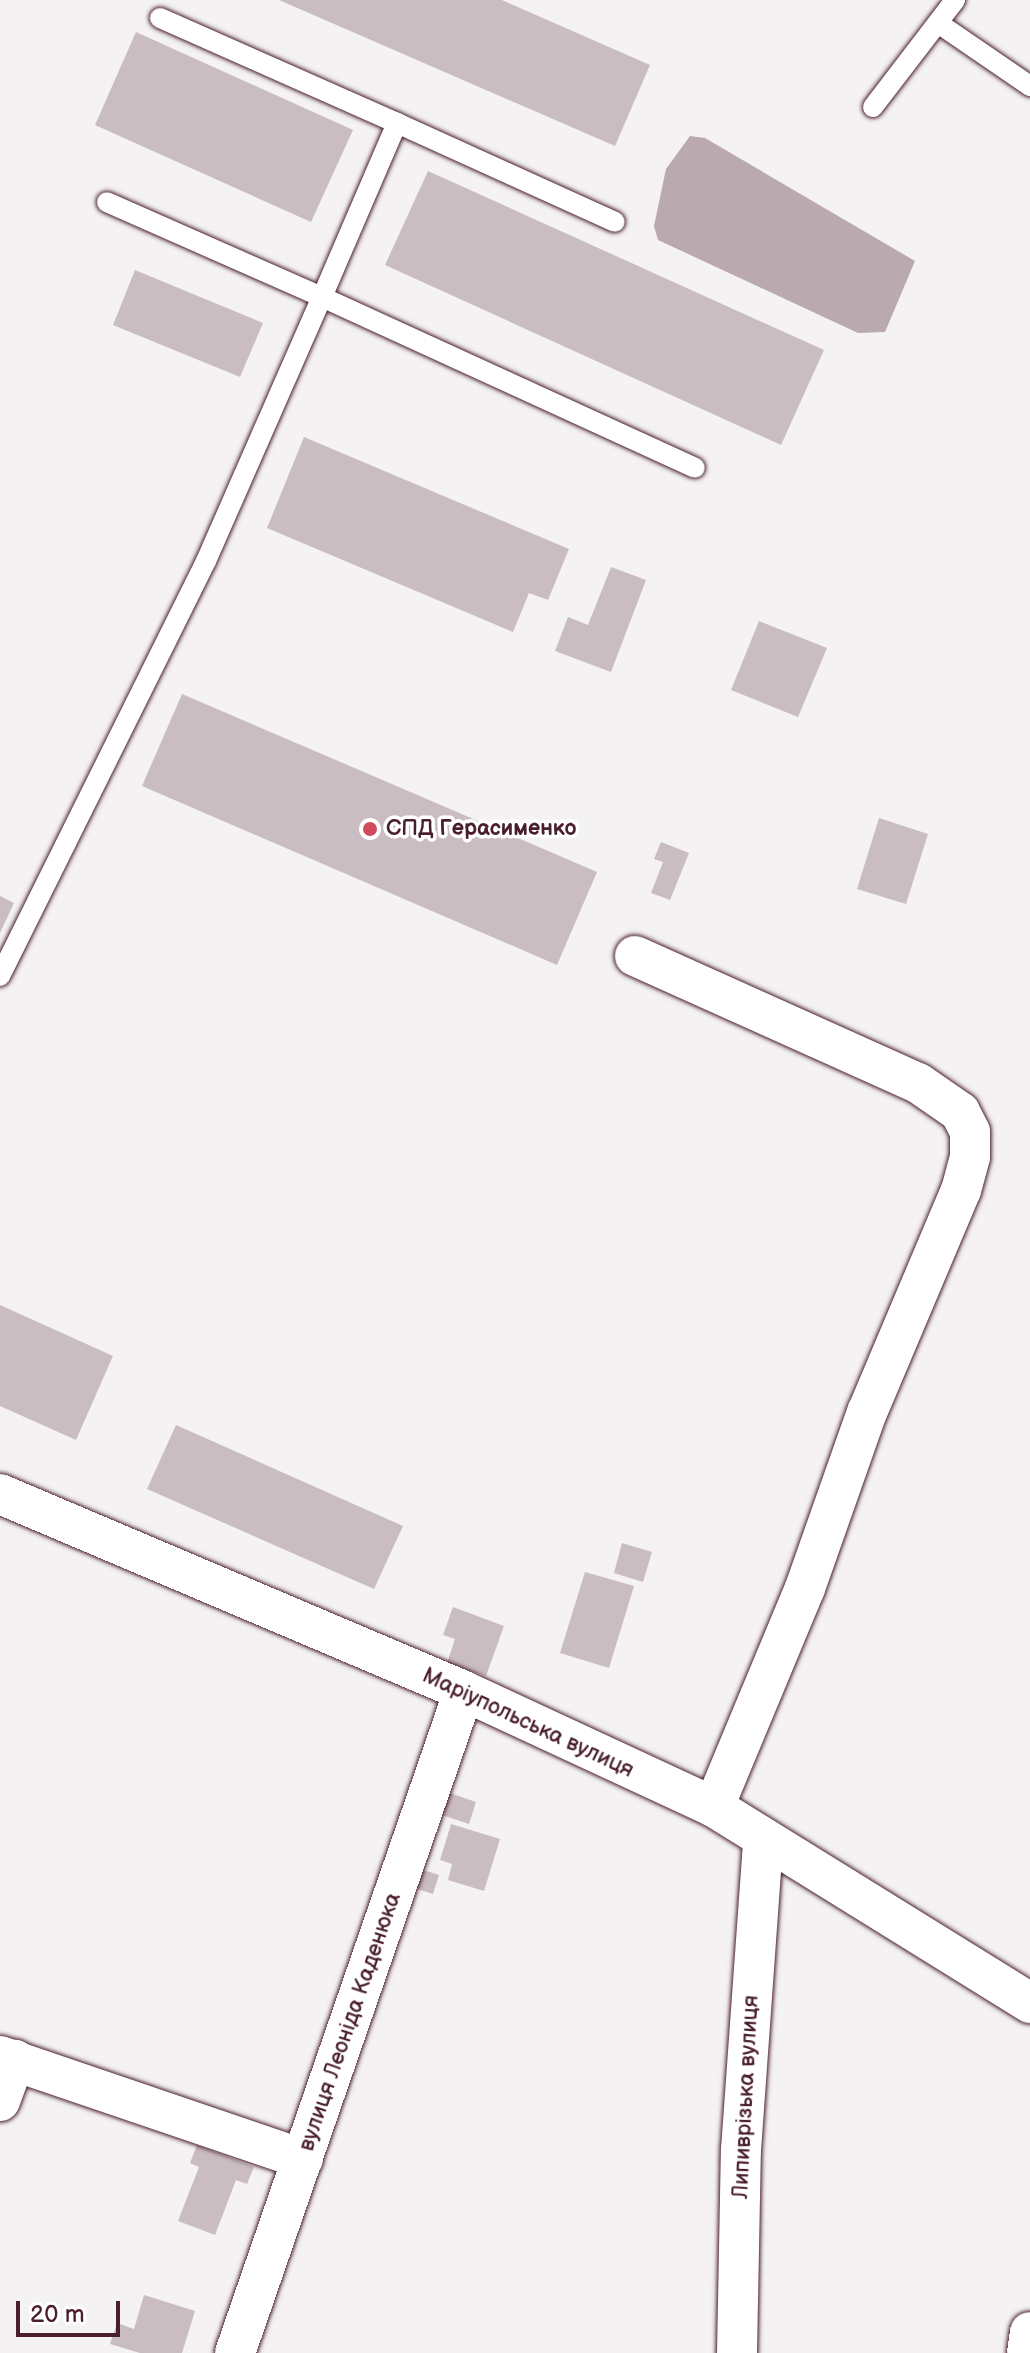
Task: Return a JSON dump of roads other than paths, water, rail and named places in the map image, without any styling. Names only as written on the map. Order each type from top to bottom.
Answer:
[{"type":"street","points":[[635,956],[918,1083],[960,1112],[970,1132],[970,1157],[961,1190],[867,1412],[805,1588],[714,1807]]},
{"type":"street","name":"Маріупольська вулиця","points":[[0,1494],[464,1691],[714,1807],[763,1842],[1030,2003]]},
{"type":"street","name":"вулиця Леоніда Каденюка","points":[[235,2353],[464,1691]]},
{"type":"street","name":"Липиврізька вулиця","points":[[737,2353],[741,2150],[763,1842]]},
{"type":"street","points":[[0,2101],[8,2058],[303,2159]]},
{"type":"street","points":[[1027,2353],[1030,2332]]},
{"type":"lane","points":[[873,107],[955,0]]},
{"type":"lane","points":[[160,18],[615,222]]},
{"type":"lane","points":[[938,23],[1030,86]]},
{"type":"lane","points":[[0,976],[206,561],[397,123]]},
{"type":"lane","points":[[107,202],[695,468]]},
{"type":"place","name":"СПД Герасименко","points":[[370,829]]}]
